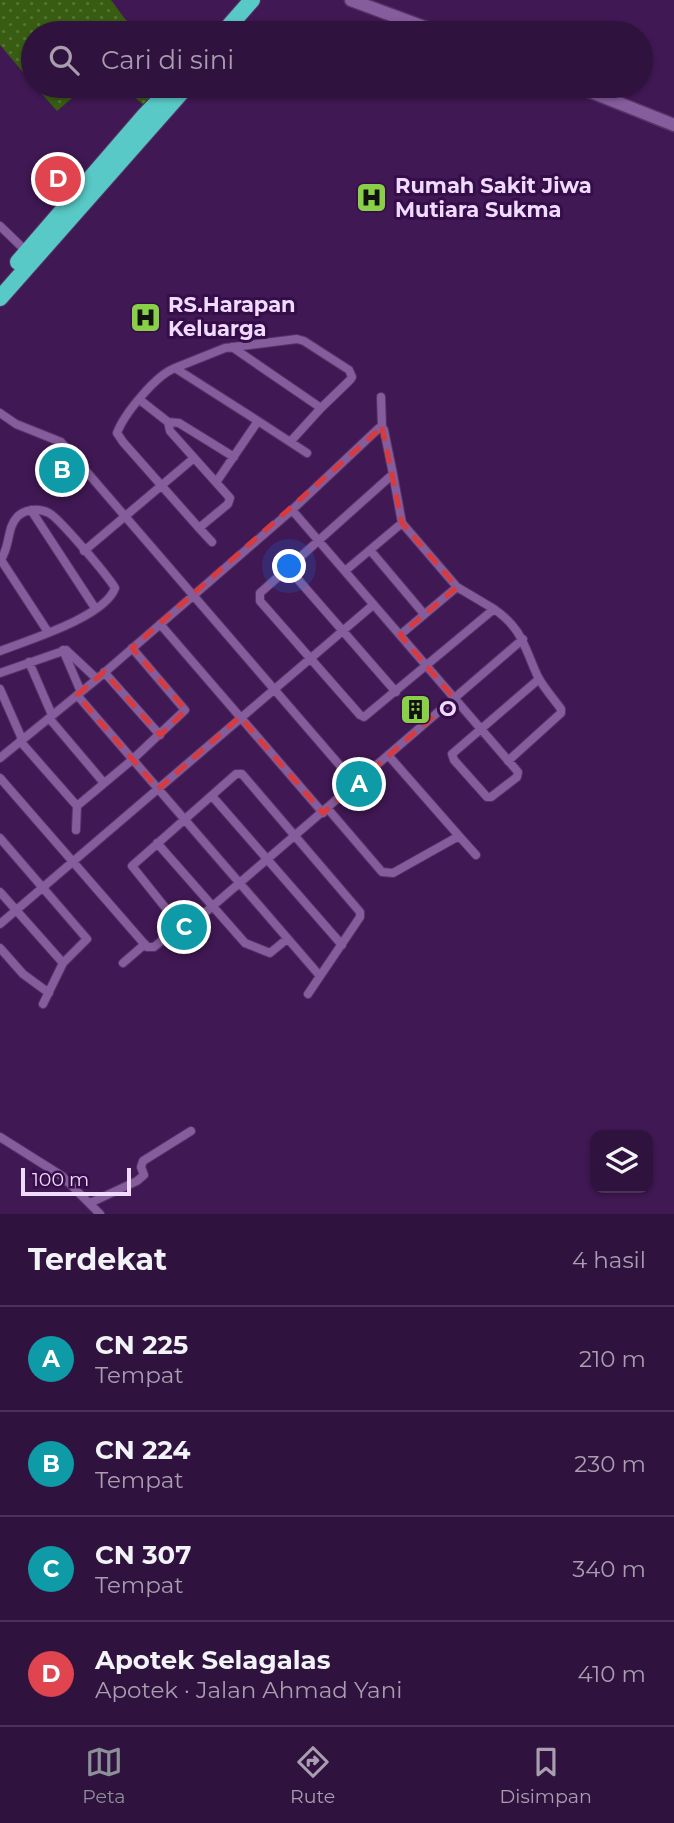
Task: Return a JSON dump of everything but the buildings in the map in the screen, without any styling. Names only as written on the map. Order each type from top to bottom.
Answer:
[{"type":"highway","points":[[234,21],[252,0]]},
{"type":"highway","points":[[247,21],[265,0]]},
{"type":"highway","points":[[0,299],[17,268],[129,133],[162,98]]},
{"type":"highway","points":[[17,268],[176,98]]},
{"type":"street","points":[[351,0],[408,21]]},
{"type":"street","points":[[606,98],[674,125]]},
{"type":"street","points":[[0,226],[17,268]]},
{"type":"street","points":[[212,542],[117,433],[121,424],[158,379],[175,368],[225,348],[297,339],[349,370],[352,377],[291,441]]},
{"type":"street","points":[[232,347],[321,408]]},
{"type":"street","points":[[175,368],[307,453]]},
{"type":"street","points":[[381,397],[382,427],[402,523],[457,587],[509,619],[523,639],[539,679],[561,709],[561,713],[508,761]]},
{"type":"street","points":[[140,400],[168,422],[170,431],[229,495],[230,501],[199,528]]},
{"type":"street","points":[[0,413],[16,424],[57,439],[355,783]]},
{"type":"street","points":[[168,422],[176,421],[234,457]]},
{"type":"street","points":[[216,481],[258,421]]},
{"type":"street","points":[[0,758],[101,676],[292,510],[382,427]]},
{"type":"street","points":[[84,551],[194,458]]},
{"type":"street","points":[[393,474],[260,593],[260,601],[362,716],[368,716],[494,609]]},
{"type":"street","points":[[0,651],[79,620],[113,594],[114,588],[54,516],[38,509],[16,518],[11,526],[7,551],[1,561],[48,632]]},
{"type":"street","points":[[31,510],[96,608]]},
{"type":"street","points":[[292,510],[481,730],[518,772],[517,777],[492,797],[484,796],[452,756],[481,730],[539,679]]},
{"type":"street","points":[[345,571],[402,523]]},
{"type":"street","points":[[370,550],[424,614]]},
{"type":"street","points":[[288,569],[396,692]]},
{"type":"street","points":[[400,635],[457,587]]},
{"type":"street","points":[[0,924],[373,604]]},
{"type":"street","points":[[160,624],[240,717],[383,872],[393,873],[458,836]]},
{"type":"street","points":[[308,994],[360,917],[360,912],[295,836],[242,774],[236,774],[132,866],[180,926],[188,927],[267,859],[295,836],[325,811],[523,639]]},
{"type":"street","points":[[77,806],[132,760],[185,710],[132,648]]},
{"type":"street","points":[[0,673],[63,650],[70,652],[101,676],[160,735]]},
{"type":"street","points":[[63,650],[79,694],[132,760],[320,976]]},
{"type":"street","points":[[29,662],[50,717],[104,783]]},
{"type":"street","points":[[0,689],[21,740],[77,806],[76,830]]},
{"type":"street","points":[[388,755],[475,855]]},
{"type":"street","points":[[0,778],[145,944],[154,947],[180,926]]},
{"type":"street","points":[[212,796],[342,945]]},
{"type":"street","points":[[0,838],[87,939],[63,963],[43,1004]]},
{"type":"street","points":[[157,843],[248,946],[270,953],[288,939]]},
{"type":"street","points":[[0,892],[63,963]]},
{"type":"street","points":[[123,963],[145,944]]},
{"type":"street","points":[[0,948],[23,974],[48,993]]},
{"type":"street","points":[[90,1203],[137,1181],[144,1175],[141,1167],[143,1161],[191,1131]]},
{"type":"street","points":[[0,1137],[62,1176],[100,1214]]},
{"type":"highlighted area","points":[[382,427],[402,523],[457,587],[400,635],[454,698],[323,813],[240,717],[158,789],[77,695],[104,672],[160,735],[186,710],[132,648]]},
{"type":"green space","points":[[0,0],[111,0],[127,21],[21,21],[21,70],[0,45]]},
{"type":"green space","points":[[46,98],[72,98],[57,111]]},
{"type":"green space","points":[[136,98],[156,98],[147,108]]},
{"type":"place","name":"Apotek Selagalas","points":[[58,179]]},
{"type":"place","name":"Rumah Sakit Jiwa Mutiara Sukma","points":[[372,198]]},
{"type":"place","name":"RS.Harapan Keluarga","points":[[145,317]]},
{"type":"place","name":"CN 224","points":[[62,470]]},
{"type":"place","name":"O","points":[[416,709]]},
{"type":"place","name":"CN 225","points":[[359,784]]},
{"type":"place","name":"CN 307","points":[[184,927]]}]
